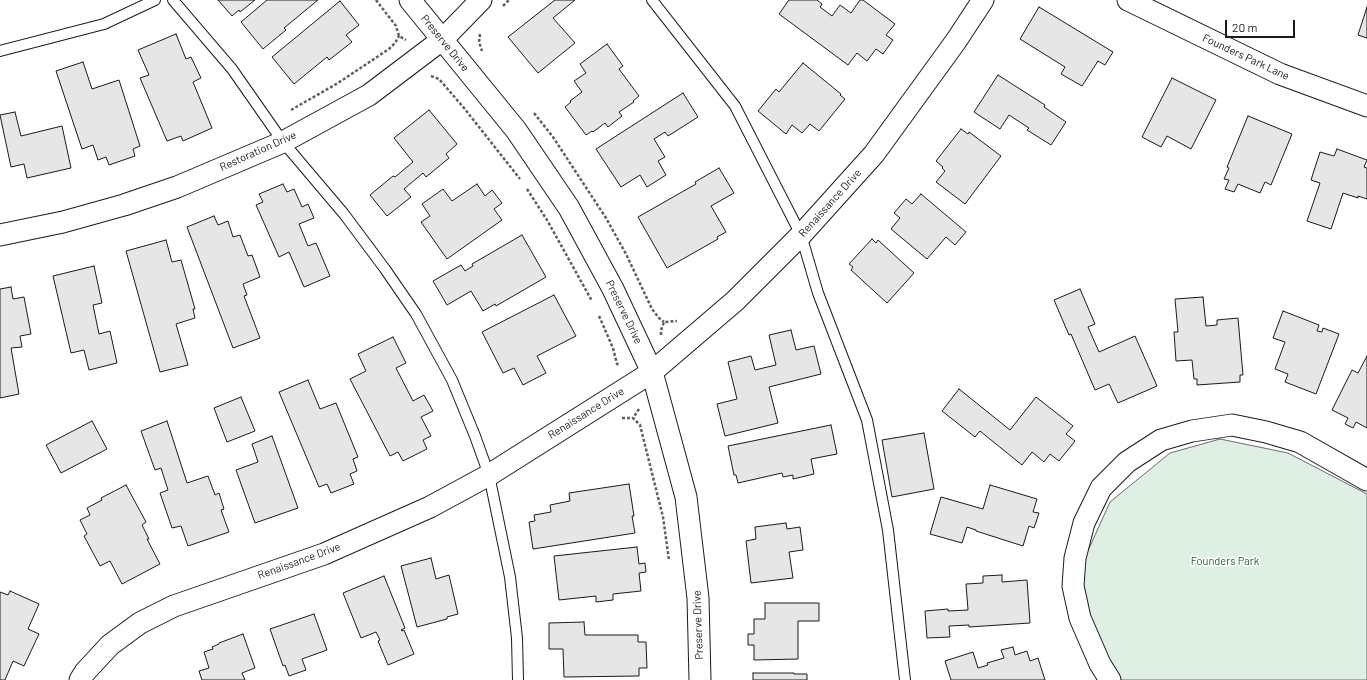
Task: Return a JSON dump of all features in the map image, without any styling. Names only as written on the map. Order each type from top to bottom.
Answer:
[{"type":"street","name":"Preserve Drive","points":[[410,0],[516,130],[569,208],[613,289],[686,497],[698,598],[700,680]]},
{"type":"street","name":"Renaissance Drive","points":[[80,680],[85,672],[110,645],[140,623],[174,606],[324,554],[430,507],[489,475],[644,377],[735,301],[801,235],[874,154],[956,41],[983,0]]},
{"type":"street","name":"Founders Park Lane","points":[[1128,0],[1280,74],[1367,106]]},
{"type":"street","name":"Restoration Drive","points":[[0,235],[63,222],[124,205],[177,187],[283,142],[369,95],[489,5]]},
{"type":"street","points":[[1110,680],[1100,664],[1080,618],[1073,586],[1075,558],[1084,523],[1101,488],[1127,462],[1161,440],[1192,431],[1232,425],[1266,432],[1300,442],[1367,480]]},
{"type":"lane","points":[[0,51],[104,24],[155,0]]},
{"type":"lane","points":[[173,0],[232,69],[283,142],[344,214],[385,269],[416,314],[452,380],[480,448],[489,475],[510,577],[518,638],[518,680]]},
{"type":"lane","points":[[652,0],[735,106],[801,235],[818,293],[867,420],[888,530],[905,680]]},
{"type":"path","points":[[269,122],[338,83],[395,44],[399,36],[396,26],[376,0]]},
{"type":"path","points":[[489,5],[509,0]]},
{"type":"path","points":[[480,33],[481,50],[486,56]]},
{"type":"path","points":[[399,36],[410,42],[424,54],[429,63],[430,76],[439,80],[464,108],[521,180]]},
{"type":"path","points":[[529,108],[553,137],[606,218],[626,254],[652,309],[664,322]]},
{"type":"path","points":[[525,187],[547,220],[594,305]]},
{"type":"path","points":[[597,312],[613,348],[617,364],[614,369]]},
{"type":"path","points":[[617,364],[644,377],[643,404],[633,418],[640,425],[663,517],[670,567]]},
{"type":"green space","name":"Founders Park","points":[[1220,439],[1288,453],[1367,494],[1367,680],[1118,680],[1087,630],[1082,564],[1110,502],[1170,453]]},
{"type":"building","points":[[218,0],[255,0],[240,12],[239,10],[232,16]]},
{"type":"building","points":[[267,0],[318,0],[284,28],[286,30],[263,49],[241,22]]},
{"type":"building","points":[[555,0],[575,0],[553,18],[575,43],[538,73],[508,37]]},
{"type":"building","points":[[789,0],[817,0],[822,4],[820,7],[832,16],[840,5],[851,13],[860,0],[863,0],[895,24],[886,35],[893,40],[883,54],[876,49],[867,61],[857,53],[848,65],[779,14]]},
{"type":"building","points":[[340,1],[359,25],[346,35],[352,42],[329,60],[327,57],[294,84],[272,57]]},
{"type":"building","points":[[1039,7],[1113,52],[1105,65],[1098,61],[1082,86],[1061,74],[1065,67],[1020,39]]},
{"type":"building","points":[[1367,7],[1367,38],[1358,35]]},
{"type":"building","points":[[176,34],[186,59],[191,57],[201,78],[193,82],[212,128],[183,141],[181,136],[167,141],[140,78],[149,75],[138,50]]},
{"type":"building","points":[[607,44],[623,66],[619,69],[639,96],[633,101],[634,102],[619,112],[622,116],[608,127],[605,123],[593,132],[592,131],[586,135],[565,107],[582,92],[574,81],[586,73],[580,64]]},
{"type":"building","points":[[83,62],[92,89],[119,80],[140,146],[133,149],[135,156],[109,165],[106,157],[98,160],[93,145],[82,149],[56,71]]},
{"type":"building","points":[[803,63],[845,99],[819,131],[810,124],[802,133],[792,125],[786,134],[758,111],[776,89],[779,92]]},
{"type":"building","points":[[998,75],[1045,105],[1044,107],[1066,122],[1051,145],[1027,130],[1029,128],[1009,115],[1000,129],[974,112]]},
{"type":"building","points":[[1172,78],[1216,100],[1191,149],[1167,136],[1161,147],[1142,137]]},
{"type":"building","points":[[683,93],[698,117],[668,136],[665,132],[654,139],[665,157],[658,161],[666,175],[647,187],[640,175],[621,187],[596,149]]},
{"type":"building","points":[[429,110],[457,144],[446,154],[449,158],[426,177],[423,173],[404,189],[411,197],[387,216],[370,195],[413,162],[394,138]]},
{"type":"building","points":[[15,112],[21,136],[62,126],[71,168],[27,178],[24,164],[11,167],[0,115]]},
{"type":"building","points":[[1248,116],[1292,134],[1271,185],[1265,182],[1260,193],[1238,184],[1234,192],[1225,189],[1229,180],[1224,179],[1229,168],[1227,167]]},
{"type":"building","points":[[961,129],[968,134],[969,132],[1001,156],[965,204],[936,182],[945,171],[936,161]]},
{"type":"building","points":[[1337,149],[1367,160],[1364,167],[1367,168],[1367,199],[1358,196],[1358,198],[1343,193],[1331,229],[1307,221],[1320,183],[1311,180],[1320,152],[1334,156]]},
{"type":"building","points":[[719,168],[734,193],[711,206],[726,232],[717,237],[718,239],[667,268],[638,217],[696,184],[695,182]]},
{"type":"building","points":[[283,184],[287,192],[294,189],[302,207],[308,204],[314,218],[299,224],[308,246],[316,243],[330,276],[304,287],[289,252],[279,257],[256,205],[263,202],[259,194]]},
{"type":"building","points":[[477,184],[485,196],[492,190],[502,203],[494,209],[502,220],[447,259],[421,222],[430,216],[422,204],[443,189],[452,201]]},
{"type":"building","points":[[921,194],[966,232],[955,245],[946,237],[927,259],[891,229],[900,218],[894,213],[906,199],[912,204]]},
{"type":"building","points":[[214,216],[218,225],[228,221],[233,237],[240,235],[248,256],[252,255],[260,277],[243,284],[247,295],[244,296],[260,338],[233,348],[187,227]]},
{"type":"building","points":[[522,235],[546,277],[496,306],[495,304],[483,311],[471,291],[447,305],[433,281],[461,265],[465,271],[473,266],[472,264]]},
{"type":"building","points":[[872,239],[876,243],[878,240],[914,273],[887,303],[851,270],[853,267],[849,264]]},
{"type":"building","points":[[166,240],[172,262],[181,260],[195,309],[193,309],[195,318],[176,324],[188,365],[160,372],[126,251]]},
{"type":"building","points":[[94,266],[102,303],[93,305],[99,334],[110,331],[117,363],[89,370],[84,350],[71,353],[53,276]]},
{"type":"building","points":[[11,287],[13,299],[24,297],[31,334],[20,336],[22,347],[11,348],[19,394],[0,398],[0,289]]},
{"type":"building","points":[[1080,289],[1095,324],[1088,327],[1099,352],[1135,336],[1157,386],[1118,403],[1109,384],[1095,390],[1071,334],[1069,335],[1054,300]]},
{"type":"building","points":[[554,295],[576,336],[537,356],[546,373],[523,385],[514,368],[503,373],[482,332]]},
{"type":"building","points":[[1203,297],[1206,326],[1217,325],[1217,320],[1238,318],[1243,375],[1240,375],[1240,382],[1197,385],[1197,379],[1194,379],[1192,360],[1176,361],[1174,332],[1178,332],[1175,299]]},
{"type":"building","points":[[1283,311],[1319,325],[1317,331],[1322,332],[1323,328],[1339,334],[1316,394],[1285,382],[1288,374],[1275,369],[1285,342],[1273,338]]},
{"type":"building","points":[[791,330],[796,350],[814,346],[821,374],[769,387],[778,423],[725,436],[717,404],[737,399],[728,362],[751,356],[755,370],[776,365],[769,335]]},
{"type":"building","points":[[393,337],[406,363],[396,368],[413,401],[424,395],[433,411],[421,417],[431,436],[423,440],[427,449],[403,461],[398,452],[390,456],[350,379],[366,371],[358,354]]},
{"type":"building","points":[[1367,356],[1367,428],[1356,422],[1353,428],[1345,424],[1348,418],[1332,410],[1352,370],[1358,373]]},
{"type":"building","points":[[308,380],[320,409],[336,403],[358,457],[353,459],[357,471],[350,474],[354,484],[331,493],[327,484],[319,487],[279,392]]},
{"type":"building","points":[[959,389],[1010,430],[1036,397],[1073,426],[1066,434],[1075,441],[1059,461],[1050,454],[1044,462],[1032,452],[1022,465],[980,431],[975,437],[942,411]]},
{"type":"building","points":[[241,397],[255,431],[227,442],[214,408]]},
{"type":"building","points":[[92,421],[107,449],[61,473],[46,445]]},
{"type":"building","points":[[167,421],[187,483],[208,476],[215,495],[219,493],[224,509],[221,510],[229,532],[188,546],[181,526],[172,528],[160,493],[168,490],[161,468],[155,470],[141,431]]},
{"type":"building","points":[[831,425],[837,454],[811,459],[814,474],[793,479],[793,475],[783,477],[782,473],[738,483],[736,475],[734,475],[728,446]]},
{"type":"building","points":[[924,433],[934,489],[892,497],[882,440]]},
{"type":"building","points":[[272,436],[298,508],[255,523],[236,470],[258,462],[252,444]]},
{"type":"building","points":[[629,484],[635,533],[533,549],[529,522],[535,521],[534,515],[551,512],[550,505],[570,501],[569,493]]},
{"type":"building","points":[[126,485],[146,522],[142,525],[149,539],[147,539],[160,564],[122,584],[110,561],[100,566],[84,536],[87,534],[80,520],[90,515],[87,508],[102,500],[101,498]]},
{"type":"building","points":[[990,485],[1037,499],[1033,512],[1039,513],[1034,528],[1029,526],[1023,546],[967,527],[962,543],[930,534],[941,497],[983,509]]},
{"type":"building","points":[[786,523],[787,529],[800,527],[803,550],[789,552],[793,578],[751,583],[746,541],[756,539],[755,527]]},
{"type":"building","points":[[637,547],[639,564],[645,563],[646,572],[639,573],[641,591],[613,594],[613,600],[596,602],[596,596],[559,600],[554,556]]},
{"type":"building","points":[[431,558],[436,579],[449,575],[458,614],[447,617],[447,619],[417,627],[401,566]]},
{"type":"building","points":[[1002,575],[1002,582],[1027,580],[1030,623],[969,627],[969,625],[949,626],[950,637],[927,638],[925,611],[948,609],[948,611],[968,610],[966,584],[983,583],[983,576]]},
{"type":"building","points":[[384,576],[405,628],[401,630],[404,630],[414,654],[388,665],[376,632],[361,638],[343,593]]},
{"type":"building","points":[[10,591],[39,604],[28,629],[39,634],[24,666],[13,661],[5,680],[0,680],[0,592],[8,595]]},
{"type":"building","points":[[765,603],[819,603],[819,621],[798,621],[798,659],[754,660],[754,645],[748,645],[748,634],[754,634],[754,619],[765,619]]},
{"type":"building","points":[[314,614],[327,650],[302,659],[306,670],[289,676],[285,665],[283,666],[270,629]]},
{"type":"building","points":[[584,622],[585,635],[638,635],[638,642],[646,642],[647,668],[639,668],[639,676],[564,677],[563,649],[549,649],[549,623]]},
{"type":"building","points":[[243,634],[255,668],[242,673],[245,680],[202,680],[199,671],[209,668],[204,652],[213,649],[212,647],[219,643]]},
{"type":"building","points":[[1013,647],[1015,655],[1027,651],[1030,661],[1038,658],[1045,680],[951,680],[945,661],[973,652],[978,668],[988,665],[987,663],[1004,658],[1001,650]]},
{"type":"building","points":[[753,673],[807,674],[807,680],[753,680]]}]
